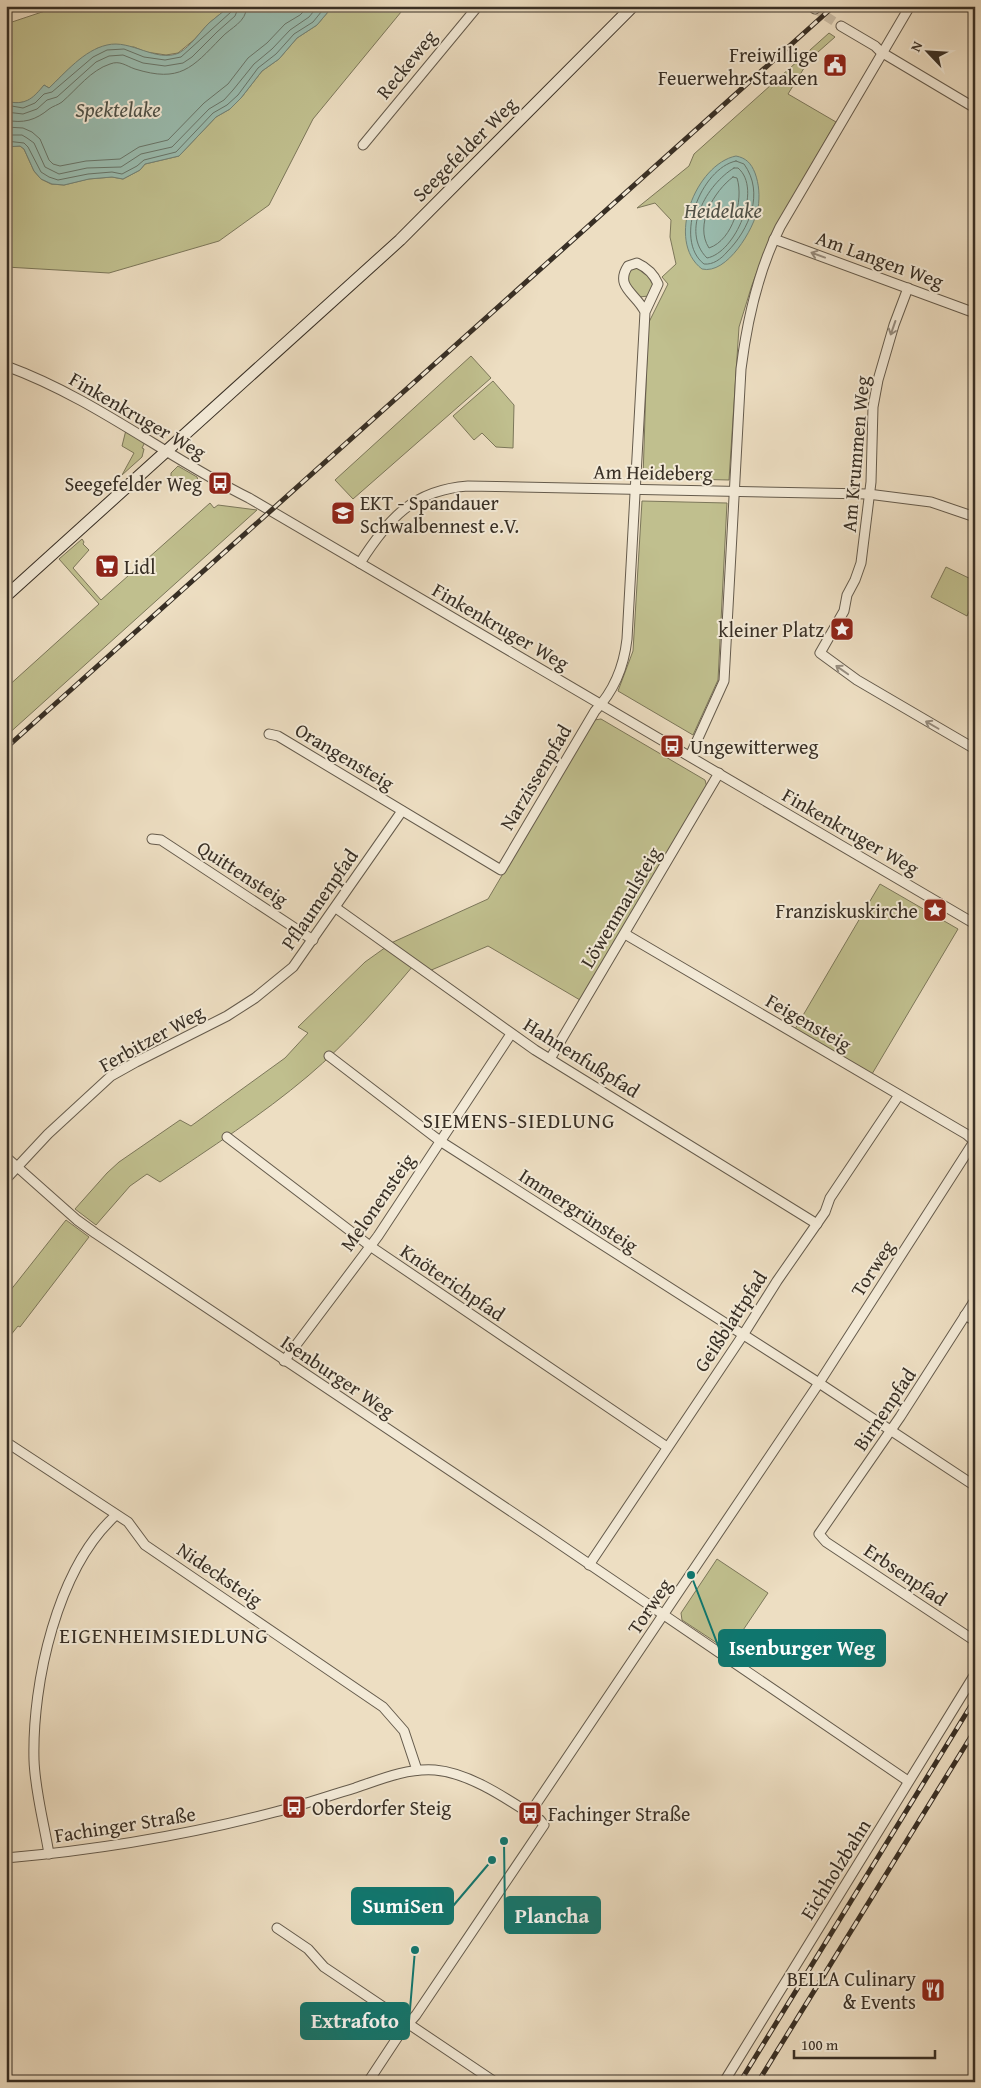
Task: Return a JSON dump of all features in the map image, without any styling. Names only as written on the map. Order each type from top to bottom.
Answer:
[{"type":"street","name":"Reckeweg","points":[[363,145],[478,6]]},
{"type":"street","name":"Seegefelder Weg","points":[[6,596],[400,240],[633,6]]},
{"type":"street","points":[[690,756],[724,681],[741,369],[745,335],[757,288],[774,239],[881,52],[910,6]]},
{"type":"street","points":[[841,26],[975,108]]},
{"type":"street","name":"Am Langen Weg","points":[[774,239],[975,313]]},
{"type":"street","points":[[602,704],[620,671],[626,651],[645,312],[658,284],[655,277],[646,267],[637,263],[628,266],[623,274],[623,281],[645,312]]},
{"type":"street","name":"Am Krummen Weg","points":[[908,288],[894,325],[878,380],[874,406],[861,563],[856,580],[847,595],[844,612],[820,653],[856,680],[975,749]]},
{"type":"street","name":"Finkenkruger Weg","points":[[6,366],[77,397],[190,466],[249,498],[975,924]]},
{"type":"street","name":"Am Heideberg","points":[[360,563],[390,520],[409,505],[432,492],[452,487],[868,494],[931,502],[975,517]]},
{"type":"street","name":"Narzissenpfad","points":[[402,810],[501,870],[591,718],[602,704]]},
{"type":"street","name":"Orangensteig","points":[[269,734],[278,736],[402,810]]},
{"type":"street","name":"Löwenmaulsteig","points":[[550,1059],[719,773]]},
{"type":"street","name":"Pflaumenpfad","points":[[255,998],[293,967],[336,908],[342,896],[402,810]]},
{"type":"street","name":"Quittensteig","points":[[152,838],[161,840],[313,940]]},
{"type":"street","name":"Hahnenfußpfad","points":[[336,908],[511,1034],[817,1224]]},
{"type":"street","name":"Feigensteig","points":[[625,934],[975,1141]]},
{"type":"street","name":"Ferbitzer Weg","points":[[6,1179],[69,1113],[112,1076],[227,1016],[255,998]]},
{"type":"street","name":"Melonensteig","points":[[284,1361],[370,1246],[511,1034]]},
{"type":"street","name":"Immergrünsteig","points":[[329,1056],[440,1141],[819,1383],[975,1486]]},
{"type":"street","name":"Geißblattpfad","points":[[589,1566],[777,1281],[825,1212],[830,1198],[899,1095]]},
{"type":"street","name":"Knöterichpfad","points":[[227,1137],[370,1246],[667,1447]]},
{"type":"street","name":"Torweg","points":[[530,1814],[819,1383],[975,1141]]},
{"type":"street","name":"Isenburger Weg","points":[[6,1157],[77,1220],[95,1233],[908,1782]]},
{"type":"street","name":"Birnenpfad","points":[[819,1534],[891,1430],[975,1300]]},
{"type":"street","points":[[965,1315],[975,1321]]},
{"type":"street","name":"Nidecksteig","points":[[6,1442],[116,1514],[134,1528],[145,1545],[383,1707],[404,1731],[418,1770]]},
{"type":"street","points":[[49,1854],[34,1761],[35,1720],[40,1676],[56,1616],[80,1562],[100,1530],[116,1514]]},
{"type":"street","name":"Erbsenpfad","points":[[819,1534],[826,1542],[975,1641]]},
{"type":"street","name":"Eichholzbahn","points":[[724,2082],[975,1674]]},
{"type":"street","name":"Fachinger Straße","points":[[6,1858],[49,1854],[191,1832],[294,1807],[386,1777],[418,1770],[438,1770],[461,1775],[480,1783],[530,1814]]},
{"type":"street","points":[[368,2082],[416,2015],[544,1825],[530,1814]]},
{"type":"street","points":[[277,1928],[308,1949],[324,1967],[496,2082]]},
{"type":"shaded area","points":[[60,6],[230,6],[178,53],[166,55],[146,52],[134,47],[98,48],[70,68],[49,88],[44,85],[30,100],[16,103],[10,102],[6,98],[6,24]]},
{"type":"shaded area","points":[[333,6],[406,6],[313,119],[269,205],[219,241],[109,273],[6,267],[6,147],[20,146],[24,149],[34,171],[41,179],[51,184],[64,185],[88,179],[112,177],[123,179],[140,170],[145,164],[179,156],[216,117],[230,109],[241,98],[262,71],[279,59],[297,38],[317,25]]},
{"type":"shaded area","points":[[829,33],[835,37],[809,60],[788,94],[836,122],[771,235],[752,285],[739,327],[729,480],[643,478],[648,324],[668,284],[662,277],[676,264],[670,237],[671,220],[655,203],[637,208],[689,166],[694,154]]},
{"type":"shaded area","points":[[639,267],[655,282],[649,296],[639,297],[627,284],[626,275],[632,268]]},
{"type":"shaded area","points":[[471,356],[491,378],[353,499],[335,480]]},
{"type":"shaded area","points":[[493,381],[514,405],[513,448],[496,447],[482,433],[474,440],[453,416]]},
{"type":"shaded area","points":[[126,430],[145,442],[142,448],[144,449],[142,457],[122,475],[134,453],[122,446]]},
{"type":"shaded area","points":[[178,466],[197,477],[199,483],[194,491],[171,477],[171,473]]},
{"type":"shaded area","points":[[642,501],[727,503],[718,680],[693,735],[618,691],[633,651]]},
{"type":"shaded area","points":[[210,503],[214,508],[218,505],[257,510],[6,736],[6,688],[99,604],[59,559],[82,539],[83,544],[89,550],[73,568],[101,600]]},
{"type":"shaded area","points":[[946,567],[975,581],[975,599],[967,616],[931,597]]},
{"type":"shaded area","points":[[601,719],[705,780],[707,787],[580,1000],[488,946],[429,971],[391,943],[488,899],[594,720]]},
{"type":"shaded area","points":[[880,884],[958,929],[872,1074],[795,1029]]},
{"type":"shaded area","points":[[386,947],[413,966],[350,1037],[308,1076],[254,1118],[160,1182],[147,1174],[130,1186],[96,1225],[75,1209],[119,1162],[180,1120],[191,1126],[285,1058],[308,1033],[298,1027],[365,962]]},
{"type":"shaded area","points":[[66,1220],[89,1237],[20,1327],[18,1326],[6,1341],[6,1296]]},
{"type":"shaded area","points":[[717,1559],[768,1593],[729,1651],[682,1620],[681,1613]]},
{"type":"water","name":"Spektelake","points":[[230,6],[333,6],[317,25],[297,38],[279,59],[262,71],[241,98],[230,109],[216,117],[179,156],[145,164],[140,170],[123,179],[112,177],[89,179],[64,185],[52,184],[41,179],[34,171],[24,149],[20,146],[6,147],[6,98],[10,102],[16,103],[30,99],[44,85],[49,88],[68,69],[90,52],[107,45],[125,45],[161,55],[179,53],[209,23]]},
{"type":"water","name":"Heidelake","points":[[736,156],[743,158],[753,169],[758,186],[758,208],[745,238],[730,258],[721,265],[711,269],[702,269],[691,256],[686,241],[686,223],[690,205],[698,188],[709,173],[722,162]]},
{"type":"tunnel","points":[[815,9],[841,26]]},
{"type":"railway","points":[[6,748],[834,6]]},
{"type":"railway","points":[[740,2082],[975,1699]]},
{"type":"railway","points":[[758,2082],[975,1730]]},
{"type":"place","name":"Freiwillige Feuerwehr Staaken","points":[[835,65]]},
{"type":"place","name":"Seegefelder Weg","points":[[220,483]]},
{"type":"place","name":"EKT - Spandauer Schwalbennest e.V.","points":[[343,513]]},
{"type":"place","name":"Lidl","points":[[107,566]]},
{"type":"place","name":"kleiner Platz","points":[[842,629]]},
{"type":"place","name":"Ungewitterweg","points":[[672,746]]},
{"type":"place","name":"Franziskuskirche","points":[[935,910]]},
{"type":"place","name":"Isenburger Weg","points":[[691,1575]]},
{"type":"place","name":"Oberdorfer Steig","points":[[294,1807]]},
{"type":"place","name":"Fachinger Straße","points":[[530,1813]]},
{"type":"place","name":"Plancha","points":[[504,1841]]},
{"type":"place","name":"SumiSen","points":[[492,1860]]},
{"type":"place","name":"Extrafoto","points":[[415,1950]]},
{"type":"place","name":"BELLA Culinary & Events","points":[[933,1990]]},
{"type":"district","name":"SIEMENS-SIEDLUNG","points":[[519,1120]]},
{"type":"district","name":"EIGENHEIMSIEDLUNG","points":[[164,1635]]}]
